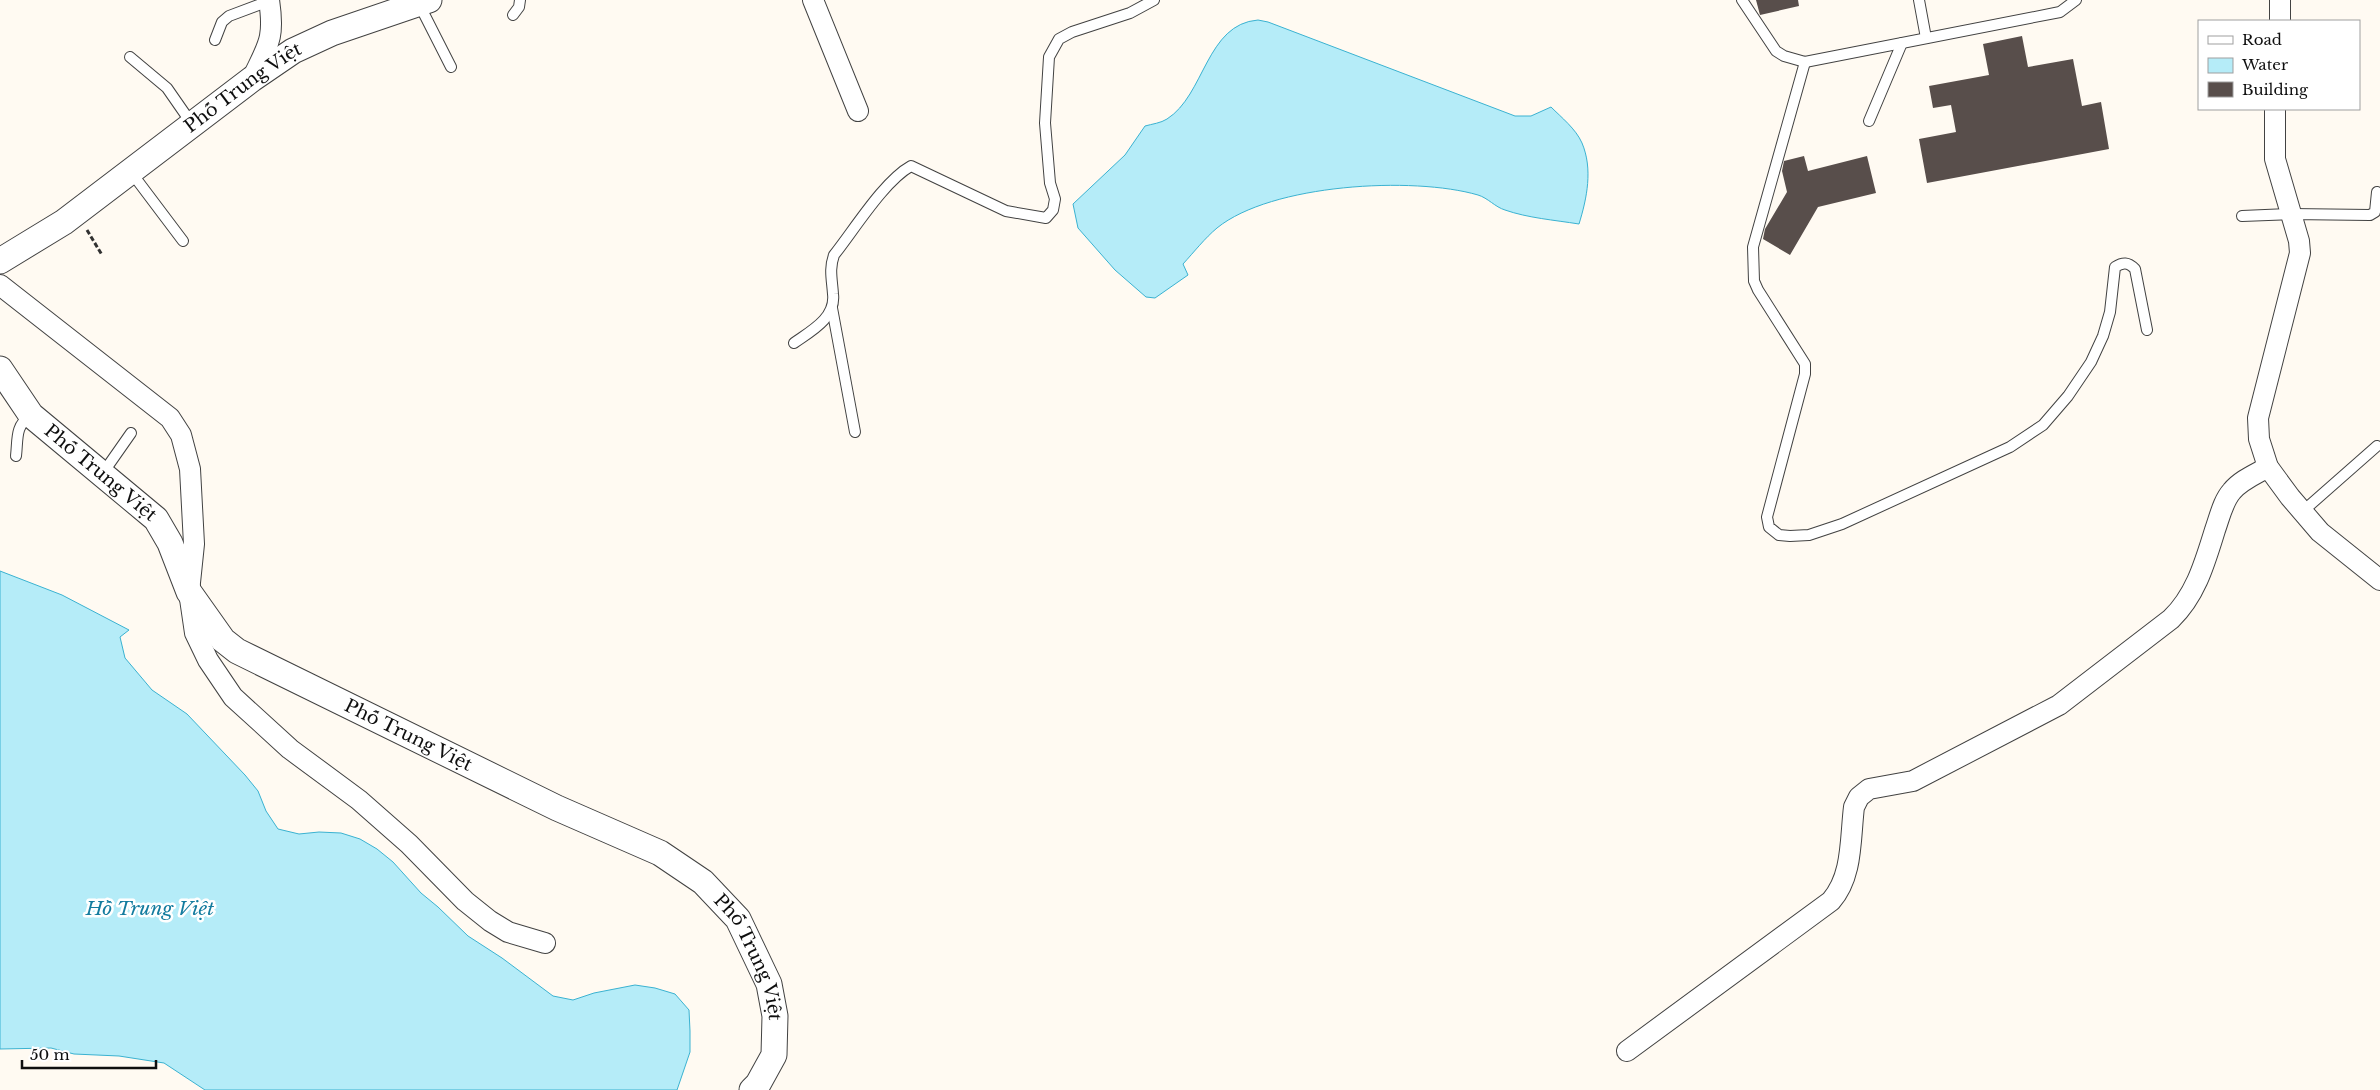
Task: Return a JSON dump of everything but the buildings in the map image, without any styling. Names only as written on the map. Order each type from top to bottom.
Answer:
[{"type":"street","points":[[252,79],[270,43],[272,25],[269,0]]},
{"type":"street","points":[[813,0],[858,111]]},
{"type":"street","points":[[2280,0],[2280,20]]},
{"type":"street","name":"Phố Trung Việt","points":[[0,262],[64,222],[252,79],[293,51],[332,33],[424,2]]},
{"type":"street","points":[[2275,110],[2274,159],[2298,241],[2298,265],[2258,418],[2259,439],[2268,467],[2302,512],[2320,532],[2380,580]]},
{"type":"street","points":[[0,285],[170,418],[181,435],[190,469],[194,544],[189,592],[195,632],[208,660],[233,697],[290,749],[359,800],[409,844],[465,901],[490,921],[508,932],[545,943]]},
{"type":"street","name":"Phố Trung Việt","points":[[0,369],[31,415],[156,519],[170,543],[189,592],[223,640],[237,651],[557,808],[660,853],[703,882],[738,919],[769,984],[775,1016],[774,1055],[758,1084],[752,1090]]},
{"type":"street","points":[[1627,1051],[1831,901],[1840,890],[1846,876],[1854,807],[1859,796],[1869,789],[1921,778],[2059,705],[2171,620],[2181,609],[2193,590],[2204,564],[2224,504],[2232,490],[2268,467]]},
{"type":"lane","points":[[215,40],[222,22],[229,16],[269,0]]},
{"type":"lane","points":[[513,15],[519,7],[520,0]]},
{"type":"lane","points":[[856,432],[832,308],[834,296],[830,267],[834,255],[900,172],[911,166],[1006,211],[1046,218],[1053,210],[1055,199],[1050,183],[1045,122],[1049,57],[1059,38],[1130,13],[1154,0]]},
{"type":"lane","points":[[1742,0],[1776,51],[1784,56],[1805,62],[2060,12],[2076,0]]},
{"type":"lane","points":[[1919,0],[1926,38]]},
{"type":"lane","points":[[424,2],[451,66]]},
{"type":"lane","points":[[1869,121],[1902,43]]},
{"type":"lane","points":[[130,57],[167,88],[192,124]]},
{"type":"lane","points":[[1805,62],[1753,246],[1754,281],[1804,364],[1806,374],[1767,517],[1769,527],[1779,535],[1810,535],[1842,524],[2010,447],[2042,425],[2068,396],[2091,362],[2103,336],[2110,312],[2115,266],[2122,262],[2130,264],[2135,269],[2147,330]]},
{"type":"lane","points":[[131,172],[183,241]]},
{"type":"lane","points":[[2242,216],[2291,214],[2370,215],[2375,212],[2377,192]]},
{"type":"lane","points":[[794,343],[821,324],[832,308]]},
{"type":"lane","points":[[16,456],[19,426],[21,422],[31,415]]},
{"type":"lane","points":[[103,474],[131,433]]},
{"type":"lane","points":[[2302,512],[2377,446]]},
{"type":"path","points":[[76,213],[102,256]]},
{"type":"water","points":[[1258,20],[1268,22],[1515,116],[1531,116],[1551,107],[1576,133],[1585,153],[1588,184],[1579,224],[1514,213],[1501,209],[1478,195],[1450,189],[1381,185],[1306,193],[1271,202],[1241,213],[1217,228],[1183,264],[1188,275],[1155,298],[1146,297],[1115,270],[1078,228],[1073,204],[1125,155],[1145,126],[1167,119],[1180,108],[1216,47],[1227,34],[1241,24]]},
{"type":"water","name":"Hồ Trung Việt","points":[[0,571],[62,595],[129,630],[120,637],[125,658],[152,690],[187,714],[245,775],[258,791],[266,811],[278,829],[299,834],[319,832],[341,833],[360,839],[377,849],[393,862],[421,893],[468,936],[502,958],[553,996],[573,1000],[594,993],[635,985],[675,994],[689,1010],[690,1031],[690,1052],[677,1090],[205,1090],[164,1063],[119,1056],[74,1054],[51,1048],[0,1049]]}]
